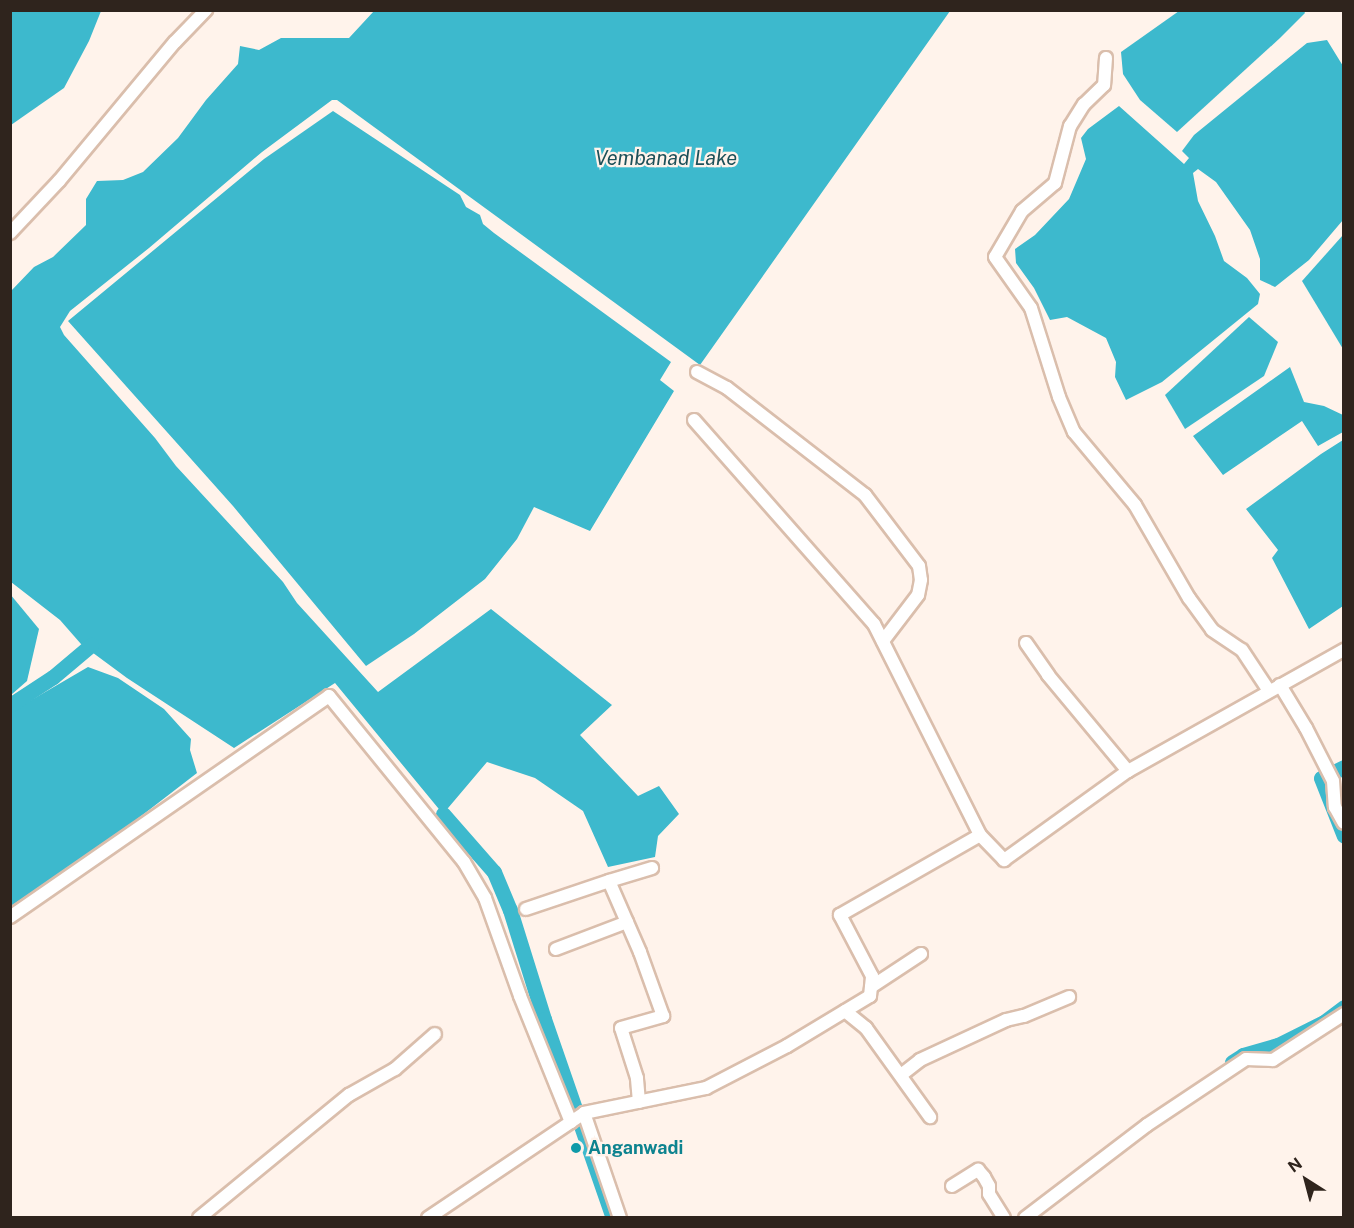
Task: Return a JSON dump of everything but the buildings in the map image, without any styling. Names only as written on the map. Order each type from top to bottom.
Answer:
[{"type":"street","points":[[10,233],[59,181],[175,42],[206,10]]},
{"type":"street","points":[[1107,58],[1104,85],[1084,104],[1070,126],[1054,183],[1022,211],[995,257],[1031,308],[1059,397],[1074,432],[1135,505],[1189,598],[1212,630],[1242,650],[1274,688],[1329,773],[1335,807],[1344,823]]},
{"type":"street","points":[[697,372],[727,388],[865,495],[919,566],[921,580],[918,595],[883,641]]},
{"type":"street","points":[[694,420],[874,624],[980,835],[1004,860],[1128,771],[1344,650]]},
{"type":"street","points":[[1026,643],[1054,684],[1128,771]]},
{"type":"street","points":[[10,917],[329,696],[464,862],[485,898],[520,996],[571,1122]]},
{"type":"street","points":[[428,1218],[584,1113],[706,1088],[787,1046],[870,996],[872,976],[840,915],[980,835]]},
{"type":"street","points":[[526,909],[652,868]]},
{"type":"street","points":[[609,881],[663,1016],[621,1028],[637,1078],[639,1102]]},
{"type":"street","points":[[556,949],[627,922]]},
{"type":"street","points":[[871,987],[921,954]]},
{"type":"street","points":[[901,1075],[920,1060],[1006,1020],[1024,1016],[1069,997]]},
{"type":"street","points":[[845,1011],[866,1028],[930,1117]]},
{"type":"street","points":[[1025,1218],[1147,1125],[1246,1059],[1273,1060],[1344,1014]]},
{"type":"street","points":[[199,1218],[349,1095],[395,1069],[435,1034]]},
{"type":"street","points":[[584,1113],[620,1218]]},
{"type":"street","points":[[952,1186],[978,1170],[989,1186],[989,1194],[1004,1218]]},
{"type":"water","points":[[11,10],[101,11],[89,41],[64,88],[11,125]]},
{"type":"water","name":"Vembanad Lake","points":[[374,11],[950,11],[700,365],[337,100],[332,100],[262,152],[149,248],[70,311],[60,327],[64,335],[155,438],[176,466],[283,582],[297,603],[378,692],[491,609],[612,705],[580,735],[638,796],[659,786],[679,814],[658,836],[655,857],[608,867],[583,811],[535,778],[487,762],[443,814],[335,683],[234,748],[127,678],[81,644],[60,620],[11,582],[11,291],[34,267],[53,257],[86,225],[86,199],[97,181],[123,180],[143,172],[178,138],[206,100],[238,64],[240,46],[259,50],[281,38],[349,38]]},
{"type":"water","points":[[1179,11],[1304,11],[1305,13],[1280,38],[1177,132],[1140,100],[1123,74],[1121,52]]},
{"type":"water","points":[[1327,40],[1343,66],[1343,220],[1309,260],[1275,287],[1260,280],[1260,259],[1250,230],[1216,182],[1198,169],[1193,173],[1198,201],[1224,261],[1247,278],[1260,294],[1258,304],[1162,382],[1126,400],[1115,377],[1116,362],[1106,338],[1067,317],[1050,320],[1034,288],[1016,263],[1015,249],[1035,235],[1069,199],[1086,159],[1081,138],[1088,129],[1119,106],[1184,164],[1189,158],[1182,151],[1194,135],[1307,43]]},
{"type":"water","points":[[333,111],[460,195],[466,207],[480,215],[483,224],[494,233],[671,362],[660,380],[674,391],[590,531],[534,507],[517,539],[485,579],[414,634],[366,666],[233,506],[68,321],[264,159]]},
{"type":"water","points":[[1343,235],[1343,349],[1302,281]]},
{"type":"water","points":[[1249,317],[1278,342],[1264,376],[1185,429],[1165,395]]},
{"type":"water","points":[[1290,367],[1304,402],[1324,406],[1343,415],[1343,432],[1318,446],[1302,421],[1223,475],[1193,436]]},
{"type":"water","points":[[1343,440],[1343,606],[1309,629],[1272,558],[1278,550],[1246,509]]},
{"type":"water","points":[[10,594],[39,629],[27,681],[11,695]]},
{"type":"water","points":[[88,667],[118,678],[164,709],[191,739],[190,750],[197,773],[101,847],[11,906],[11,712]]},
{"type":"waterway","points":[[10,705],[53,677],[91,645]]},
{"type":"waterway","points":[[1344,767],[1321,778],[1344,836]]},
{"type":"waterway","points":[[443,814],[494,872],[510,910],[544,1019],[613,1218]]},
{"type":"waterway","points":[[1232,1062],[1243,1055],[1278,1045],[1324,1022],[1344,1007]]},
{"type":"place","name":"Anganwadi","points":[[576,1148]]}]
